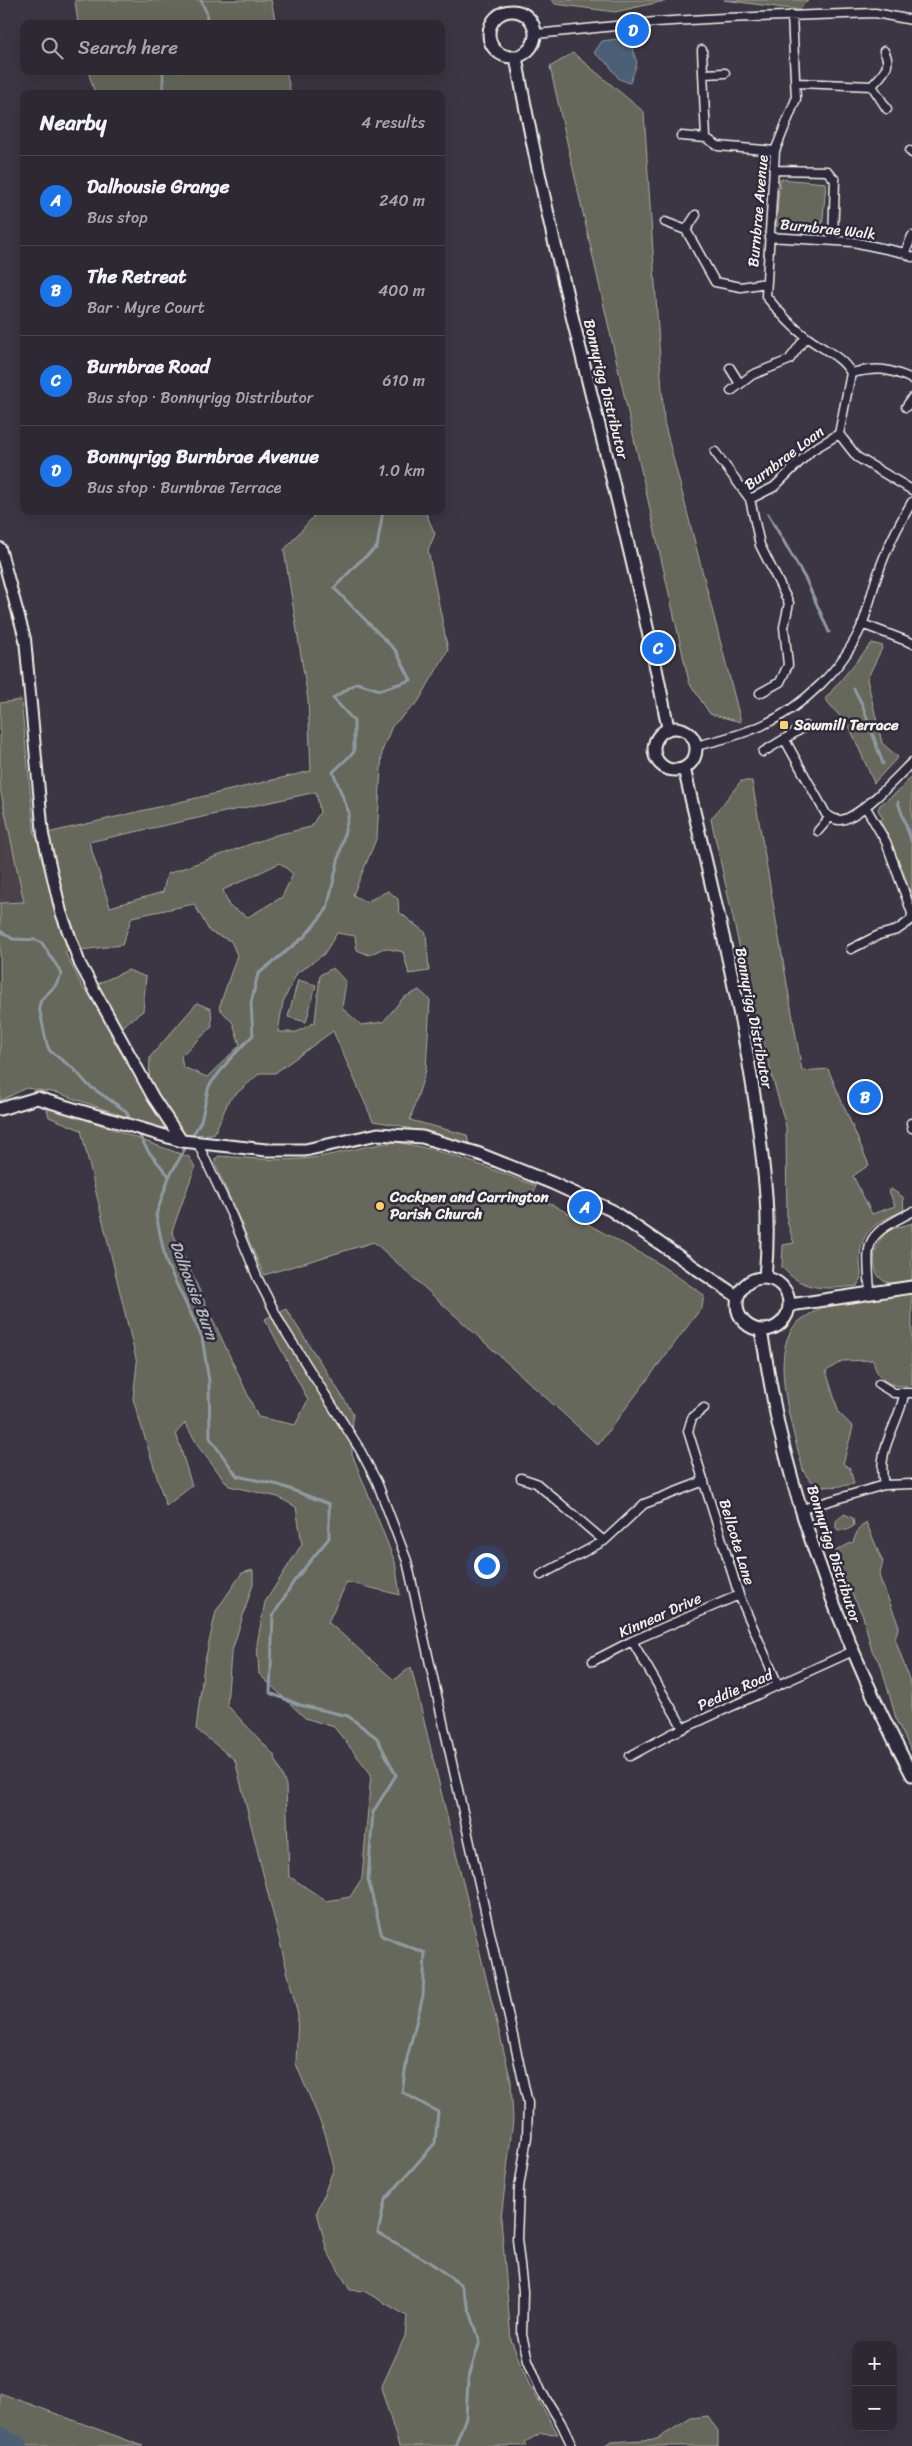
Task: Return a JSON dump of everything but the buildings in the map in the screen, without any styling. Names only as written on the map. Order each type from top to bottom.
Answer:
[{"type":"main road","points":[[511,5],[531,19],[536,34],[532,47],[526,53],[516,57],[499,54],[490,40],[491,23],[511,5]]},
{"type":"main road","name":"Bonnyrigg Distributor","points":[[516,57],[569,305],[648,628],[668,728]]},
{"type":"main road","points":[[668,728],[685,730],[693,739],[695,746],[694,756],[684,768],[672,770],[665,768],[655,756],[655,740],[659,734],[668,728]]},
{"type":"main road","name":"Bonnyrigg Distributor","points":[[684,768],[713,886],[746,1044],[768,1196],[768,1246],[765,1278]]},
{"type":"main road","points":[[0,1109],[37,1098],[182,1141],[266,1150],[304,1150],[378,1134],[422,1137],[476,1153],[552,1183],[611,1210],[738,1297]]},
{"type":"main road","points":[[765,1278],[772,1280],[785,1290],[790,1305],[786,1318],[781,1324],[761,1331],[747,1325],[742,1319],[737,1304],[738,1297],[748,1283],[765,1278]]},
{"type":"main road","points":[[790,1305],[912,1287]]},
{"type":"main road","name":"Bonnyrigg Distributor","points":[[761,1331],[779,1428],[802,1509],[853,1651],[912,1775]]},
{"type":"street","points":[[536,34],[655,22],[792,16],[875,13],[912,20]]},
{"type":"street","name":"Burnbrae Avenue","points":[[792,16],[797,83],[793,108],[775,151],[766,296],[786,320],[806,337],[845,363],[851,373]]},
{"type":"street","points":[[702,50],[706,138]]},
{"type":"street","points":[[872,86],[888,66],[888,59],[884,51]]},
{"type":"street","points":[[704,74],[725,72]]},
{"type":"street","points":[[797,83],[872,86]]},
{"type":"street","points":[[872,86],[887,109]]},
{"type":"street","points":[[681,136],[706,138],[718,146],[775,151]]},
{"type":"street","points":[[774,170],[827,171],[832,174],[835,180],[834,240]]},
{"type":"street","points":[[686,230],[696,215]]},
{"type":"street","points":[[665,222],[686,230],[715,282],[741,287],[766,283]]},
{"type":"street","name":"Burnbrae Walk","points":[[769,236],[834,240],[908,255]]},
{"type":"street","points":[[908,255],[912,236]]},
{"type":"street","points":[[731,391],[752,375],[789,360],[806,337]]},
{"type":"street","points":[[730,368],[740,384]]},
{"type":"street","points":[[912,379],[890,369],[873,368],[851,373],[839,434],[857,457],[912,490]]},
{"type":"street","points":[[906,407],[912,398]]},
{"type":"street","name":"Burnbrae Loan","points":[[760,693],[780,682],[788,665],[784,626],[790,603],[760,545],[750,500],[774,487],[812,450],[839,434]]},
{"type":"street","points":[[715,452],[750,500]]},
{"type":"street","points":[[695,746],[761,726],[794,706],[822,682],[844,657],[862,624],[879,570],[898,525],[912,502]]},
{"type":"street","points":[[0,548],[25,639],[43,835],[61,912],[80,964],[152,1097],[182,1141]]},
{"type":"street","points":[[862,624],[912,643]]},
{"type":"street","points":[[763,752],[806,726]]},
{"type":"street","points":[[785,740],[826,814],[842,820],[880,795],[912,762]]},
{"type":"street","points":[[851,950],[878,935],[905,926],[911,920],[912,913],[886,842],[865,806]]},
{"type":"street","points":[[818,831],[830,817]]},
{"type":"street","points":[[198,1144],[233,1218],[258,1279],[282,1326],[360,1448],[377,1482],[407,1561],[528,2103],[527,2137],[519,2188],[517,2239],[523,2292],[522,2335],[528,2360],[541,2391],[561,2423],[572,2446]]},
{"type":"street","points":[[870,1292],[867,1250],[872,1237],[883,1227],[912,1212]]},
{"type":"street","points":[[879,1384],[894,1393],[908,1394],[886,1441],[882,1456],[884,1485]]},
{"type":"street","name":"Bellcote Lane","points":[[704,1408],[692,1418],[688,1431],[739,1595],[778,1685]]},
{"type":"street","points":[[521,1478],[536,1483],[604,1541]]},
{"type":"street","points":[[540,1575],[604,1541],[644,1504],[704,1481]]},
{"type":"street","points":[[802,1509],[884,1485],[912,1484]]},
{"type":"street","name":"Kinnear Drive","points":[[593,1661],[632,1641],[739,1595]]},
{"type":"street","points":[[632,1641],[683,1728]]},
{"type":"street","name":"Peddie Road","points":[[630,1756],[683,1728],[853,1651]]},
{"type":"shaded area","points":[[0,788],[24,902],[0,903]]},
{"type":"green space","points":[[75,0],[271,0],[275,20],[78,20]]},
{"type":"green space","points":[[551,0],[669,0],[615,12],[555,4]]},
{"type":"green space","points":[[724,0],[809,0],[799,10]]},
{"type":"green space","points":[[573,53],[644,112],[664,422],[741,722],[710,714],[689,682],[550,67]]},
{"type":"green space","points":[[89,75],[287,75],[290,90],[94,90]]},
{"type":"green space","points":[[780,179],[826,183],[822,230],[776,226]]},
{"type":"green space","points":[[313,515],[427,515],[435,534],[428,550],[448,650],[418,702],[392,726],[382,751],[377,837],[353,895],[366,902],[388,891],[398,899],[399,912],[426,933],[429,971],[409,974],[403,952],[384,948],[369,955],[357,950],[355,936],[337,933],[324,954],[297,973],[283,1002],[278,1032],[297,1032],[315,1022],[320,975],[333,968],[346,982],[342,1008],[361,1025],[383,1022],[403,998],[419,990],[430,1000],[426,1070],[410,1120],[467,1135],[469,1145],[397,1125],[373,1121],[333,1031],[275,1073],[260,1073],[229,1100],[214,1134],[185,1135],[149,1084],[150,1057],[197,1003],[211,1009],[212,1027],[181,1056],[183,1067],[207,1077],[240,1045],[233,1023],[219,1008],[237,955],[231,941],[210,932],[194,904],[132,917],[122,945],[65,952],[84,990],[128,970],[146,977],[143,1011],[110,1035],[165,1124],[163,1130],[58,1093],[26,1088],[0,1101],[0,903],[24,902],[0,788],[0,703],[21,700],[35,836],[311,771],[308,699],[284,550],[313,517]],"holes":[[[316,792],[320,812],[311,827],[276,835],[167,874],[163,892],[110,907],[89,842]],[[280,863],[293,874],[282,897],[248,917],[229,906],[223,890]]]},
{"type":"green space","points":[[872,643],[883,646],[867,679],[882,743],[898,757],[874,783],[850,728],[825,699]]},
{"type":"green space","points":[[912,776],[912,897],[902,868],[880,820],[883,818],[878,810],[880,805],[901,789]]},
{"type":"green space","points":[[741,781],[752,781],[802,1071],[828,1069],[869,1165],[853,1176],[872,1214],[895,1206],[889,1191],[891,1189],[903,1197],[904,1210],[879,1223],[867,1233],[863,1240],[860,1260],[861,1275],[857,1286],[826,1288],[807,1285],[798,1281],[782,1267],[783,1245],[794,1243],[787,1221],[786,1127],[750,995],[711,819]]},
{"type":"green space","points":[[298,980],[316,985],[306,1022],[288,1017]]},
{"type":"green space","points":[[54,1108],[189,1157],[195,1167],[172,1231],[258,1417],[295,1425],[308,1400],[265,1319],[286,1309],[353,1413],[352,1454],[395,1562],[400,1595],[347,1582],[328,1622],[394,1680],[411,1667],[511,2081],[513,2120],[501,2218],[511,2340],[529,2384],[558,2434],[541,2433],[525,2442],[527,2446],[399,2446],[381,2388],[405,2336],[407,2316],[364,2291],[350,2290],[327,2251],[317,2212],[334,2168],[325,2133],[296,2064],[298,2015],[235,1760],[196,1729],[204,1665],[216,1611],[242,1573],[253,1570],[253,1584],[231,1654],[227,1705],[274,1755],[286,1785],[289,1876],[326,1901],[350,1897],[362,1878],[371,1774],[334,1727],[305,1718],[259,1674],[257,1644],[265,1602],[302,1544],[296,1507],[278,1497],[229,1486],[200,1449],[185,1423],[176,1433],[192,1486],[166,1506],[133,1399],[137,1363],[81,1130],[49,1117],[47,1109]]},
{"type":"green space","points":[[396,1142],[414,1145],[484,1166],[536,1186],[533,1194],[653,1260],[704,1295],[702,1307],[598,1445],[374,1242],[264,1275],[215,1164],[215,1159],[219,1156],[300,1159]]},
{"type":"green space","points":[[912,1223],[912,1281],[897,1284],[888,1283],[877,1274],[874,1260],[875,1252],[881,1238],[886,1233]]},
{"type":"green space","points":[[912,1292],[912,1385],[898,1386],[886,1382],[878,1373],[873,1360],[842,1361],[826,1371],[839,1413],[853,1427],[843,1464],[850,1468],[854,1484],[832,1487],[818,1485],[807,1477],[803,1470],[789,1416],[783,1375],[787,1339],[798,1322],[826,1303]]},
{"type":"green space","points":[[844,1514],[853,1518],[854,1526],[847,1530],[838,1530],[836,1528],[836,1521]]},
{"type":"green space","points":[[866,1522],[883,1562],[879,1576],[899,1626],[895,1638],[912,1688],[912,1752],[897,1722],[881,1665],[872,1651],[863,1616],[833,1556],[837,1550],[853,1542],[858,1530]]},
{"type":"green space","points":[[0,2393],[143,2446],[0,2446]]},
{"type":"green space","points":[[708,2416],[718,2431],[718,2446],[605,2446],[611,2442],[657,2439],[691,2418]]},
{"type":"water","points":[[617,39],[631,44],[637,63],[630,83],[619,79],[608,64],[594,53],[602,41]]},
{"type":"waterway","name":"Dalhousie Burn","points":[[201,0],[207,14],[206,20]]},
{"type":"waterway","name":"Dalhousie Burn","points":[[163,75],[163,90]]},
{"type":"waterway","points":[[768,514],[806,580],[829,632]]},
{"type":"waterway","name":"Dalhousie Burn","points":[[190,1140],[201,1121],[209,1086],[229,1060],[253,1035],[251,1003],[258,974],[305,936],[327,909],[349,813],[333,772],[354,752],[354,721],[333,698],[357,683],[380,690],[411,680],[396,651],[334,588],[358,563],[377,547],[382,515]]},
{"type":"waterway","points":[[854,689],[862,704],[883,764]]},
{"type":"waterway","points":[[898,802],[912,843]]},
{"type":"waterway","points":[[0,931],[13,939],[36,940],[42,943],[62,974],[55,986],[41,1000],[39,1007],[47,1045],[50,1051],[74,1069],[88,1085],[126,1111],[132,1123]]},
{"type":"waterway","points":[[137,1131],[148,1151],[169,1176]]},
{"type":"waterway","name":"Dalhousie Burn","points":[[187,1145],[169,1177],[156,1215],[166,1262],[202,1337],[209,1381],[210,1438],[237,1476],[279,1485],[329,1504],[329,1538],[294,1581],[273,1616],[270,1693],[300,1705],[348,1716],[377,1738],[396,1775],[373,1812],[368,1879],[382,1936],[425,1953],[423,1996],[407,2058],[402,2092],[438,2112],[435,2143],[385,2200],[378,2233],[428,2261],[461,2285],[480,2341],[468,2380],[466,2417],[455,2446]]},
{"type":"waterway","points":[[0,2436],[18,2446]]},
{"type":"place","name":"Bonnyrigg Burnbrae Avenue","points":[[633,30]]},
{"type":"place","name":"Burnbrae Road","points":[[658,648]]},
{"type":"place","name":"Sawmill Terrace","points":[[784,725]]},
{"type":"place","name":"The Retreat","points":[[865,1097]]},
{"type":"place","name":"Cockpen and Carrington Parish Church","points":[[380,1206]]},
{"type":"place","name":"Dalhousie Grange","points":[[585,1207]]}]
